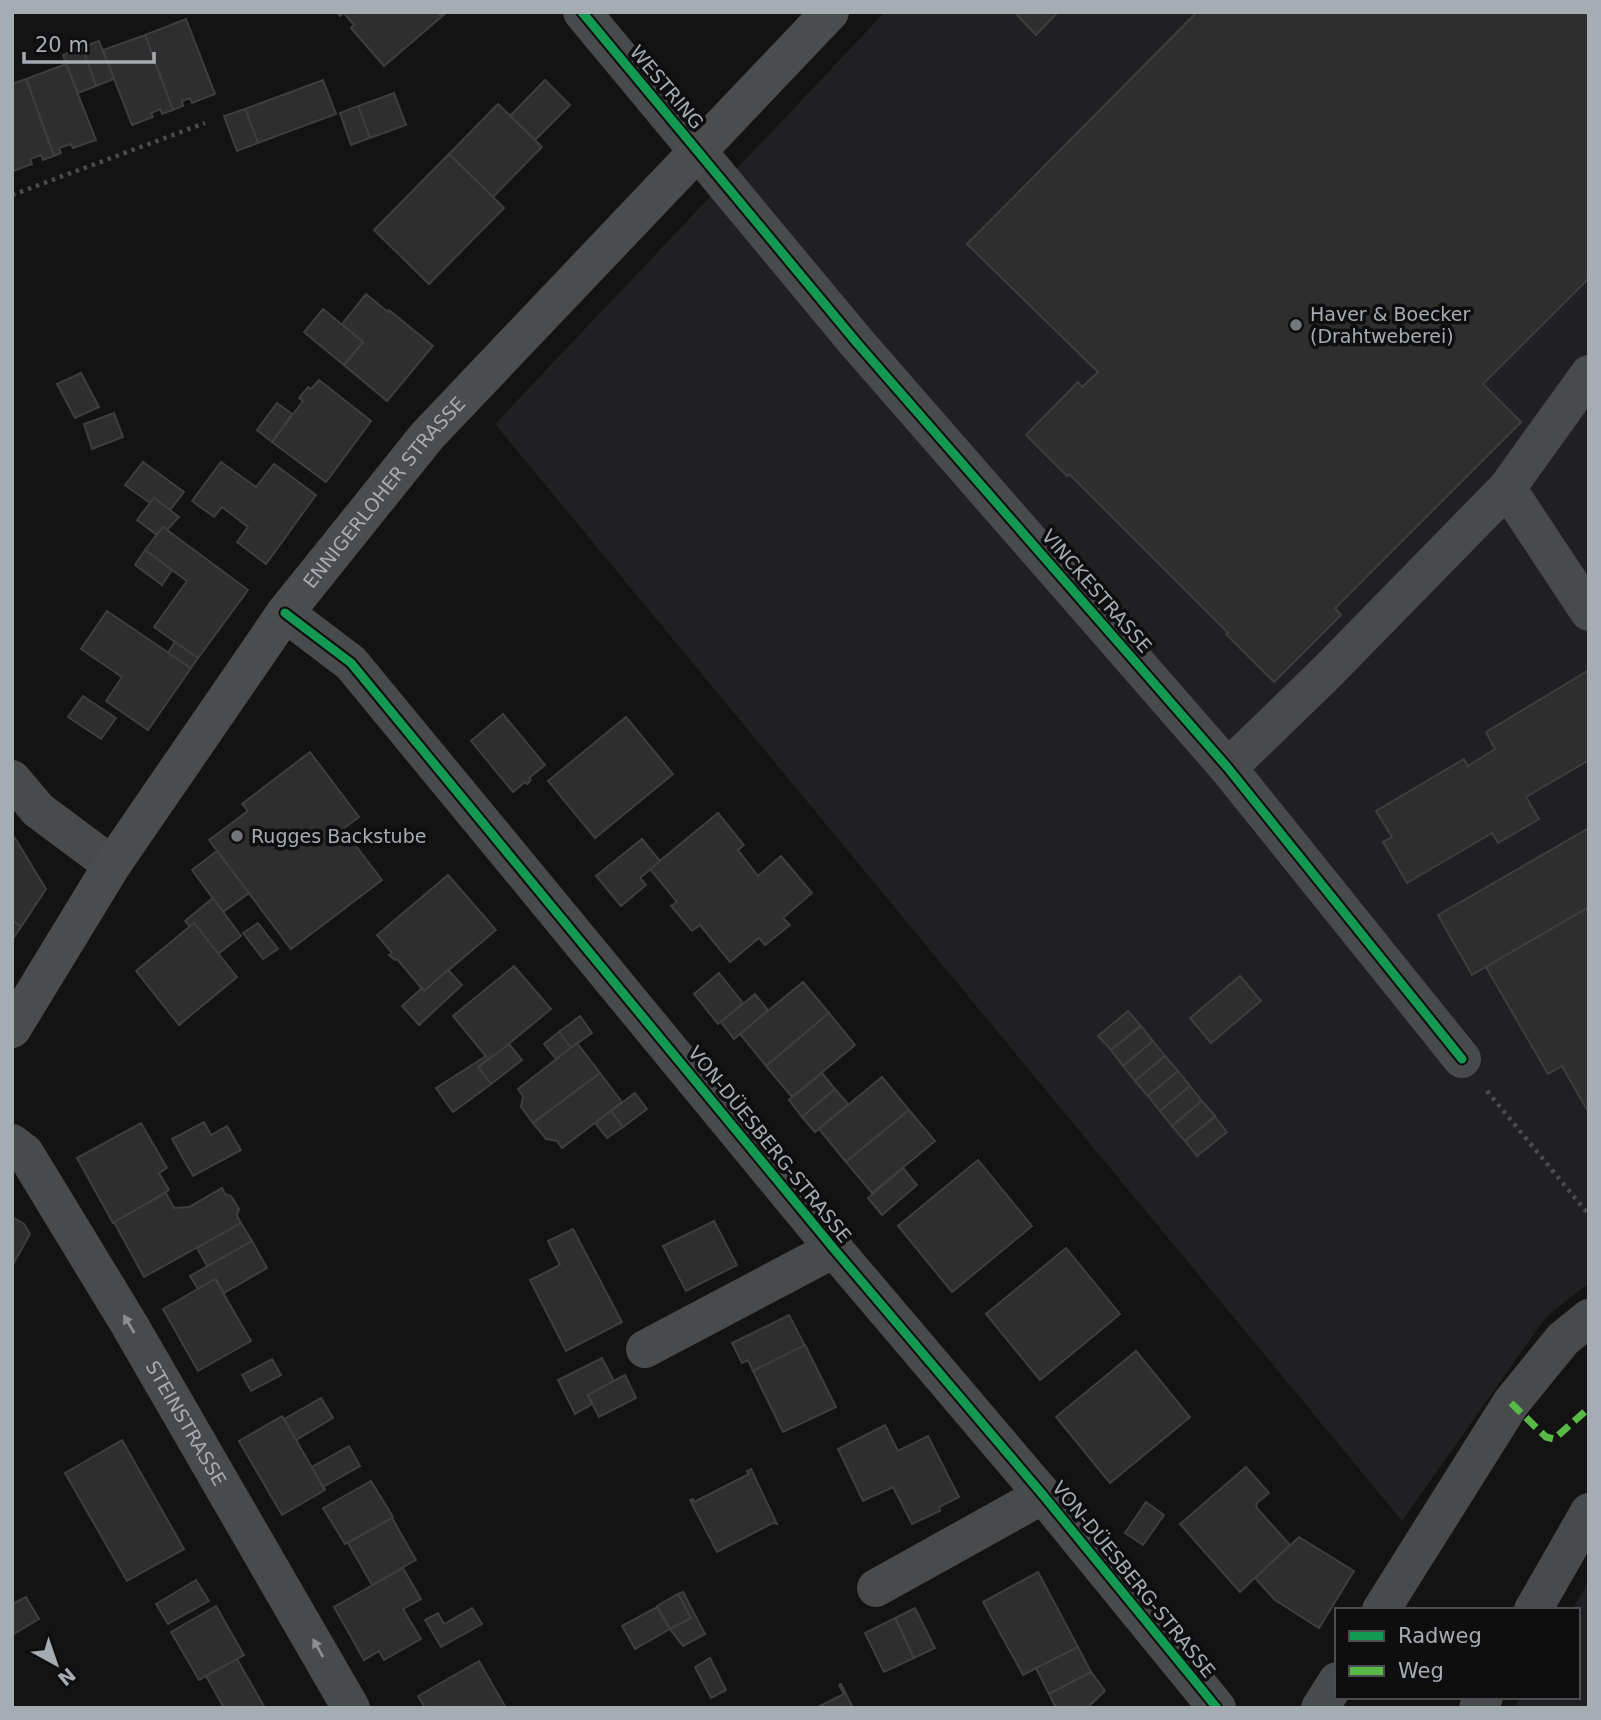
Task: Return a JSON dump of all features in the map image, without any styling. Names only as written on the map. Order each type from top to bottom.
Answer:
[{"type":"main road","name":"ENNIGERLOHER STRASSE","points":[[12,1029],[112,865],[285,613],[427,436],[831,12]]},
{"type":"street","name":"WESTRING","points":[[582,12],[698,151]]},
{"type":"street","name":"VINCKESTRASSE","points":[[698,151],[857,343],[1228,768],[1462,1059]]},
{"type":"street","points":[[1228,768],[1328,671],[1507,488],[1589,374]]},
{"type":"street","points":[[1507,488],[1589,612]]},
{"type":"street","name":"VON-DÜESBERG-STRASSE","points":[[285,613],[351,663],[1217,1708]]},
{"type":"street","points":[[12,779],[38,810],[112,865]]},
{"type":"street","name":"STEINSTRASSE","points":[[12,1143],[24,1153],[130,1324],[351,1708]]},
{"type":"street","name":"VON-DÜESBERG-STRASSE","points":[[645,1349],[834,1249]]},
{"type":"street","points":[[1382,1608],[1511,1403],[1563,1339],[1589,1318]]},
{"type":"street","name":"VON-DÜESBERG-STRASSE","points":[[876,1588],[1043,1495]]},
{"type":"street","points":[[1535,1608],[1589,1512]]},
{"type":"street","points":[[1320,1708],[1335,1684]]},
{"type":"path","points":[[12,195],[205,123]]},
{"type":"path","points":[[1462,1059],[1589,1215]]},
{"type":"shaded area","points":[[885,12],[1589,12],[1589,1283],[1546,1317],[1402,1521],[495,424]]},
{"type":"shaded area","points":[[1589,1581],[1589,1708],[1514,1708],[1519,1699],[1580,1699],[1580,1608],[1573,1608]]},
{"type":"building","points":[[337,12],[437,12],[439,15],[447,12],[384,66],[351,28],[354,25],[344,13],[340,16]]},
{"type":"building","points":[[1021,12],[1058,12],[1036,35],[1017,15]]},
{"type":"building","name":"Haver & Boecker (Drahtweberei)","points":[[1197,12],[1589,12],[1589,278],[1483,384],[1521,422],[1335,608],[1341,615],[1274,682],[1069,474],[1067,476],[1026,435],[1078,382],[1082,387],[1098,372],[967,244]]},
{"type":"building","points":[[186,19],[215,94],[192,103],[190,98],[182,101],[183,106],[173,110],[145,35]]},
{"type":"building","points":[[145,35],[173,110],[162,114],[160,109],[151,113],[153,117],[132,125],[103,50]]},
{"type":"building","points":[[99,41],[114,79],[96,86],[82,47]]},
{"type":"building","points":[[82,47],[96,86],[78,93],[63,55]]},
{"type":"building","points":[[66,64],[96,140],[73,148],[71,144],[59,148],[61,153],[54,156],[26,79]]},
{"type":"building","points":[[26,79],[54,156],[43,160],[41,155],[30,159],[32,164],[13,171],[12,84]]},
{"type":"building","points":[[323,80],[336,114],[258,143],[245,109]]},
{"type":"building","points":[[545,80],[570,105],[535,140],[510,116]]},
{"type":"building","points":[[394,93],[406,125],[370,138],[358,106]]},
{"type":"building","points":[[498,104],[542,147],[493,197],[449,154]]},
{"type":"building","points":[[358,106],[370,138],[351,145],[340,113]]},
{"type":"building","points":[[245,109],[258,143],[237,151],[224,116]]},
{"type":"building","points":[[449,154],[504,208],[429,284],[374,230]]},
{"type":"building","points":[[366,294],[433,346],[387,401],[344,365],[363,342],[342,324]]},
{"type":"building","points":[[323,309],[363,342],[344,365],[304,332]]},
{"type":"building","points":[[81,373],[99,407],[75,418],[57,384]]},
{"type":"building","points":[[319,380],[371,421],[326,482],[272,442],[303,401],[299,398],[308,387],[311,389]]},
{"type":"building","points":[[277,403],[292,414],[272,442],[257,430]]},
{"type":"building","points":[[114,413],[123,437],[92,449],[84,424]]},
{"type":"building","points":[[143,462],[184,492],[170,510],[154,498],[150,503],[125,485]]},
{"type":"building","points":[[221,462],[256,487],[274,464],[316,495],[266,564],[237,542],[248,527],[222,507],[214,517],[192,501]]},
{"type":"building","points":[[154,498],[179,517],[167,530],[163,527],[157,535],[137,520]]},
{"type":"building","points":[[163,527],[248,590],[198,658],[154,627],[187,581],[145,550]]},
{"type":"building","points":[[145,550],[172,570],[162,585],[135,565]]},
{"type":"building","points":[[107,611],[191,668],[148,730],[106,701],[122,677],[81,649]]},
{"type":"building","points":[[175,642],[198,658],[191,668],[168,653]]},
{"type":"building","points":[[1589,670],[1589,760],[1526,797],[1539,819],[1498,843],[1492,833],[1407,883],[1383,842],[1392,837],[1376,811],[1464,759],[1468,766],[1495,749],[1486,732]]},
{"type":"building","points":[[83,696],[116,718],[101,739],[68,717]]},
{"type":"building","points":[[503,714],[545,765],[529,778],[531,780],[527,784],[525,782],[513,792],[471,741]]},
{"type":"building","points":[[626,717],[673,774],[595,838],[548,781]]},
{"type":"building","points":[[310,752],[359,817],[343,829],[382,880],[291,949],[209,840],[248,811],[242,804]]},
{"type":"building","points":[[718,813],[744,845],[738,850],[758,876],[781,856],[812,893],[783,918],[790,925],[765,945],[759,938],[730,962],[700,925],[692,931],[671,906],[677,902],[650,869]]},
{"type":"building","points":[[1589,828],[1589,907],[1472,975],[1438,915]]},
{"type":"building","points":[[15,838],[46,889],[21,927],[12,920],[12,843]]},
{"type":"building","points":[[642,839],[660,861],[640,878],[646,885],[621,906],[596,876]]},
{"type":"building","points":[[217,851],[249,893],[223,912],[192,870]]},
{"type":"building","points":[[448,875],[496,930],[424,991],[397,959],[389,955],[392,953],[377,935]]},
{"type":"building","points":[[213,898],[241,936],[218,954],[194,923],[190,927],[185,921]]},
{"type":"building","points":[[1589,907],[1589,1113],[1562,1066],[1548,1074],[1486,967]]},
{"type":"building","points":[[12,920],[21,927],[12,940]]},
{"type":"building","points":[[194,923],[237,977],[179,1025],[136,971]]},
{"type":"building","points":[[258,923],[278,949],[263,959],[243,933]]},
{"type":"building","points":[[514,966],[551,1009],[489,1060],[453,1016]]},
{"type":"building","points":[[448,970],[462,985],[419,1025],[402,1006]]},
{"type":"building","points":[[719,973],[743,1003],[718,1024],[694,994]]},
{"type":"building","points":[[1240,976],[1261,1001],[1211,1043],[1190,1018]]},
{"type":"building","points":[[803,982],[829,1013],[766,1066],[740,1034]]},
{"type":"building","points":[[755,994],[768,1010],[734,1039],[721,1022]]},
{"type":"building","points":[[1128,1011],[1141,1026],[1111,1050],[1098,1036]]},
{"type":"building","points":[[829,1013],[855,1045],[792,1097],[766,1066]]},
{"type":"building","points":[[580,1016],[592,1033],[571,1048],[559,1032]]},
{"type":"building","points":[[1141,1026],[1153,1041],[1123,1066],[1111,1050]]},
{"type":"building","points":[[559,1032],[571,1048],[556,1059],[544,1044]]},
{"type":"building","points":[[1153,1041],[1165,1056],[1135,1081],[1123,1066]]},
{"type":"building","points":[[577,1043],[600,1073],[533,1123],[521,1107],[523,1096],[518,1089]]},
{"type":"building","points":[[509,1044],[522,1060],[491,1084],[478,1067]]},
{"type":"building","points":[[486,1056],[488,1059],[478,1067],[491,1084],[453,1112],[436,1088]]},
{"type":"building","points":[[1165,1056],[1178,1071],[1148,1096],[1135,1081]]},
{"type":"building","points":[[1178,1071],[1190,1086],[1160,1111],[1148,1096]]},
{"type":"building","points":[[600,1073],[622,1102],[562,1148],[557,1141],[546,1139],[533,1123]]},
{"type":"building","points":[[822,1073],[835,1089],[802,1117],[789,1100]]},
{"type":"building","points":[[882,1077],[909,1110],[846,1162],[819,1129]]},
{"type":"building","points":[[1190,1086],[1202,1101],[1172,1126],[1160,1111]]},
{"type":"building","points":[[835,1089],[848,1104],[815,1132],[802,1117]]},
{"type":"building","points":[[635,1093],[647,1109],[623,1127],[611,1111]]},
{"type":"building","points":[[1202,1101],[1215,1116],[1185,1141],[1172,1126]]},
{"type":"building","points":[[909,1110],[935,1141],[872,1193],[846,1162]]},
{"type":"building","points":[[611,1111],[623,1127],[607,1138],[595,1123]]},
{"type":"building","points":[[1215,1117],[1227,1132],[1197,1156],[1185,1141]]},
{"type":"building","points":[[204,1122],[211,1135],[227,1126],[241,1150],[193,1176],[172,1139]]},
{"type":"building","points":[[141,1123],[167,1168],[159,1173],[169,1190],[113,1223],[77,1158]]},
{"type":"building","points":[[978,1160],[1032,1226],[952,1292],[898,1226]]},
{"type":"building","points":[[903,1168],[917,1185],[882,1215],[868,1198]]},
{"type":"building","points":[[222,1188],[239,1209],[237,1216],[241,1223],[144,1277],[114,1222],[166,1193],[174,1208],[189,1207]]},
{"type":"building","points":[[12,1217],[24,1224],[30,1234],[12,1266]]},
{"type":"building","points":[[714,1221],[737,1265],[686,1291],[663,1246]]},
{"type":"building","points":[[241,1223],[252,1241],[207,1266],[197,1248]]},
{"type":"building","points":[[573,1229],[622,1322],[566,1351],[530,1280],[560,1265],[548,1241]]},
{"type":"building","points":[[252,1241],[267,1268],[224,1293],[216,1279],[198,1289],[190,1276]]},
{"type":"building","points":[[1066,1248],[1120,1314],[1040,1380],[986,1314]]},
{"type":"building","points":[[215,1279],[251,1341],[198,1371],[163,1309]]},
{"type":"building","points":[[789,1315],[805,1346],[753,1371],[748,1360],[742,1363],[732,1343]]},
{"type":"building","points":[[805,1345],[836,1407],[783,1432],[753,1371]]},
{"type":"building","points":[[1136,1351],[1190,1417],[1110,1483],[1056,1417]]},
{"type":"building","points":[[602,1358],[614,1381],[588,1395],[592,1404],[575,1414],[558,1380]]},
{"type":"building","points":[[272,1359],[281,1375],[251,1391],[242,1375]]},
{"type":"building","points":[[625,1375],[636,1398],[599,1417],[588,1395]]},
{"type":"building","points":[[321,1398],[333,1418],[296,1440],[284,1419]]},
{"type":"building","points":[[282,1416],[325,1490],[282,1515],[239,1441]]},
{"type":"building","points":[[885,1425],[898,1451],[928,1436],[959,1497],[939,1507],[940,1511],[912,1524],[893,1487],[863,1501],[838,1449]]},
{"type":"building","points":[[122,1440],[184,1549],[127,1581],[65,1473]]},
{"type":"building","points":[[349,1446],[360,1466],[323,1487],[312,1467]]},
{"type":"building","points":[[1246,1467],[1269,1493],[1256,1507],[1290,1545],[1240,1592],[1180,1524]]},
{"type":"building","points":[[751,1469],[777,1524],[773,1523],[717,1552],[690,1500],[693,1499],[694,1502],[749,1474],[747,1471]]},
{"type":"building","points":[[371,1481],[393,1517],[345,1544],[323,1508]]},
{"type":"building","points":[[1146,1502],[1164,1515],[1143,1545],[1125,1533]]},
{"type":"building","points":[[392,1518],[416,1560],[372,1585],[348,1543]]},
{"type":"building","points":[[1299,1537],[1354,1571],[1319,1628],[1275,1600],[1255,1578]]},
{"type":"building","points":[[403,1568],[421,1599],[403,1609],[421,1639],[384,1660],[379,1651],[364,1660],[334,1607]]},
{"type":"building","points":[[1038,1572],[1078,1647],[1023,1675],[983,1602]]},
{"type":"building","points":[[196,1580],[209,1601],[168,1624],[156,1604]]},
{"type":"building","points":[[683,1592],[705,1634],[683,1646],[670,1629],[691,1618],[678,1594]]},
{"type":"building","points":[[678,1594],[691,1618],[670,1629],[657,1606]]},
{"type":"building","points":[[26,1597],[39,1619],[12,1635],[12,1604]]},
{"type":"building","points":[[216,1606],[244,1655],[199,1680],[171,1632]]},
{"type":"building","points":[[657,1607],[670,1629],[635,1649],[622,1626]]},
{"type":"building","points":[[472,1608],[482,1624],[441,1647],[425,1620],[438,1613],[444,1624]]},
{"type":"building","points":[[915,1608],[935,1648],[914,1658],[895,1618]]},
{"type":"building","points":[[895,1618],[914,1658],[884,1672],[865,1633]]},
{"type":"building","points":[[1078,1647],[1091,1672],[1049,1694],[1036,1668]]},
{"type":"building","points":[[710,1658],[726,1690],[711,1698],[695,1667]]},
{"type":"building","points":[[237,1659],[265,1708],[224,1708],[206,1676]]},
{"type":"building","points":[[479,1661],[506,1708],[425,1708],[418,1696]]},
{"type":"building","points":[[1091,1672],[1105,1691],[1087,1708],[1056,1708],[1049,1694]]},
{"type":"building","points":[[841,1684],[853,1708],[816,1708],[844,1694],[839,1685]]},
{"type":"marked path","points":[[1511,1403],[1546,1437],[1554,1439],[1589,1408]]},
{"type":"cycle path","points":[[582,12],[857,343],[1228,768],[1462,1059]]},
{"type":"cycle path","points":[[285,613],[351,663],[1217,1708]]},
{"type":"place","name":"Haver & Boecker (Drahtweberei)","points":[[1296,325]]},
{"type":"place","name":"Rugges Backstube","points":[[237,836]]}]
